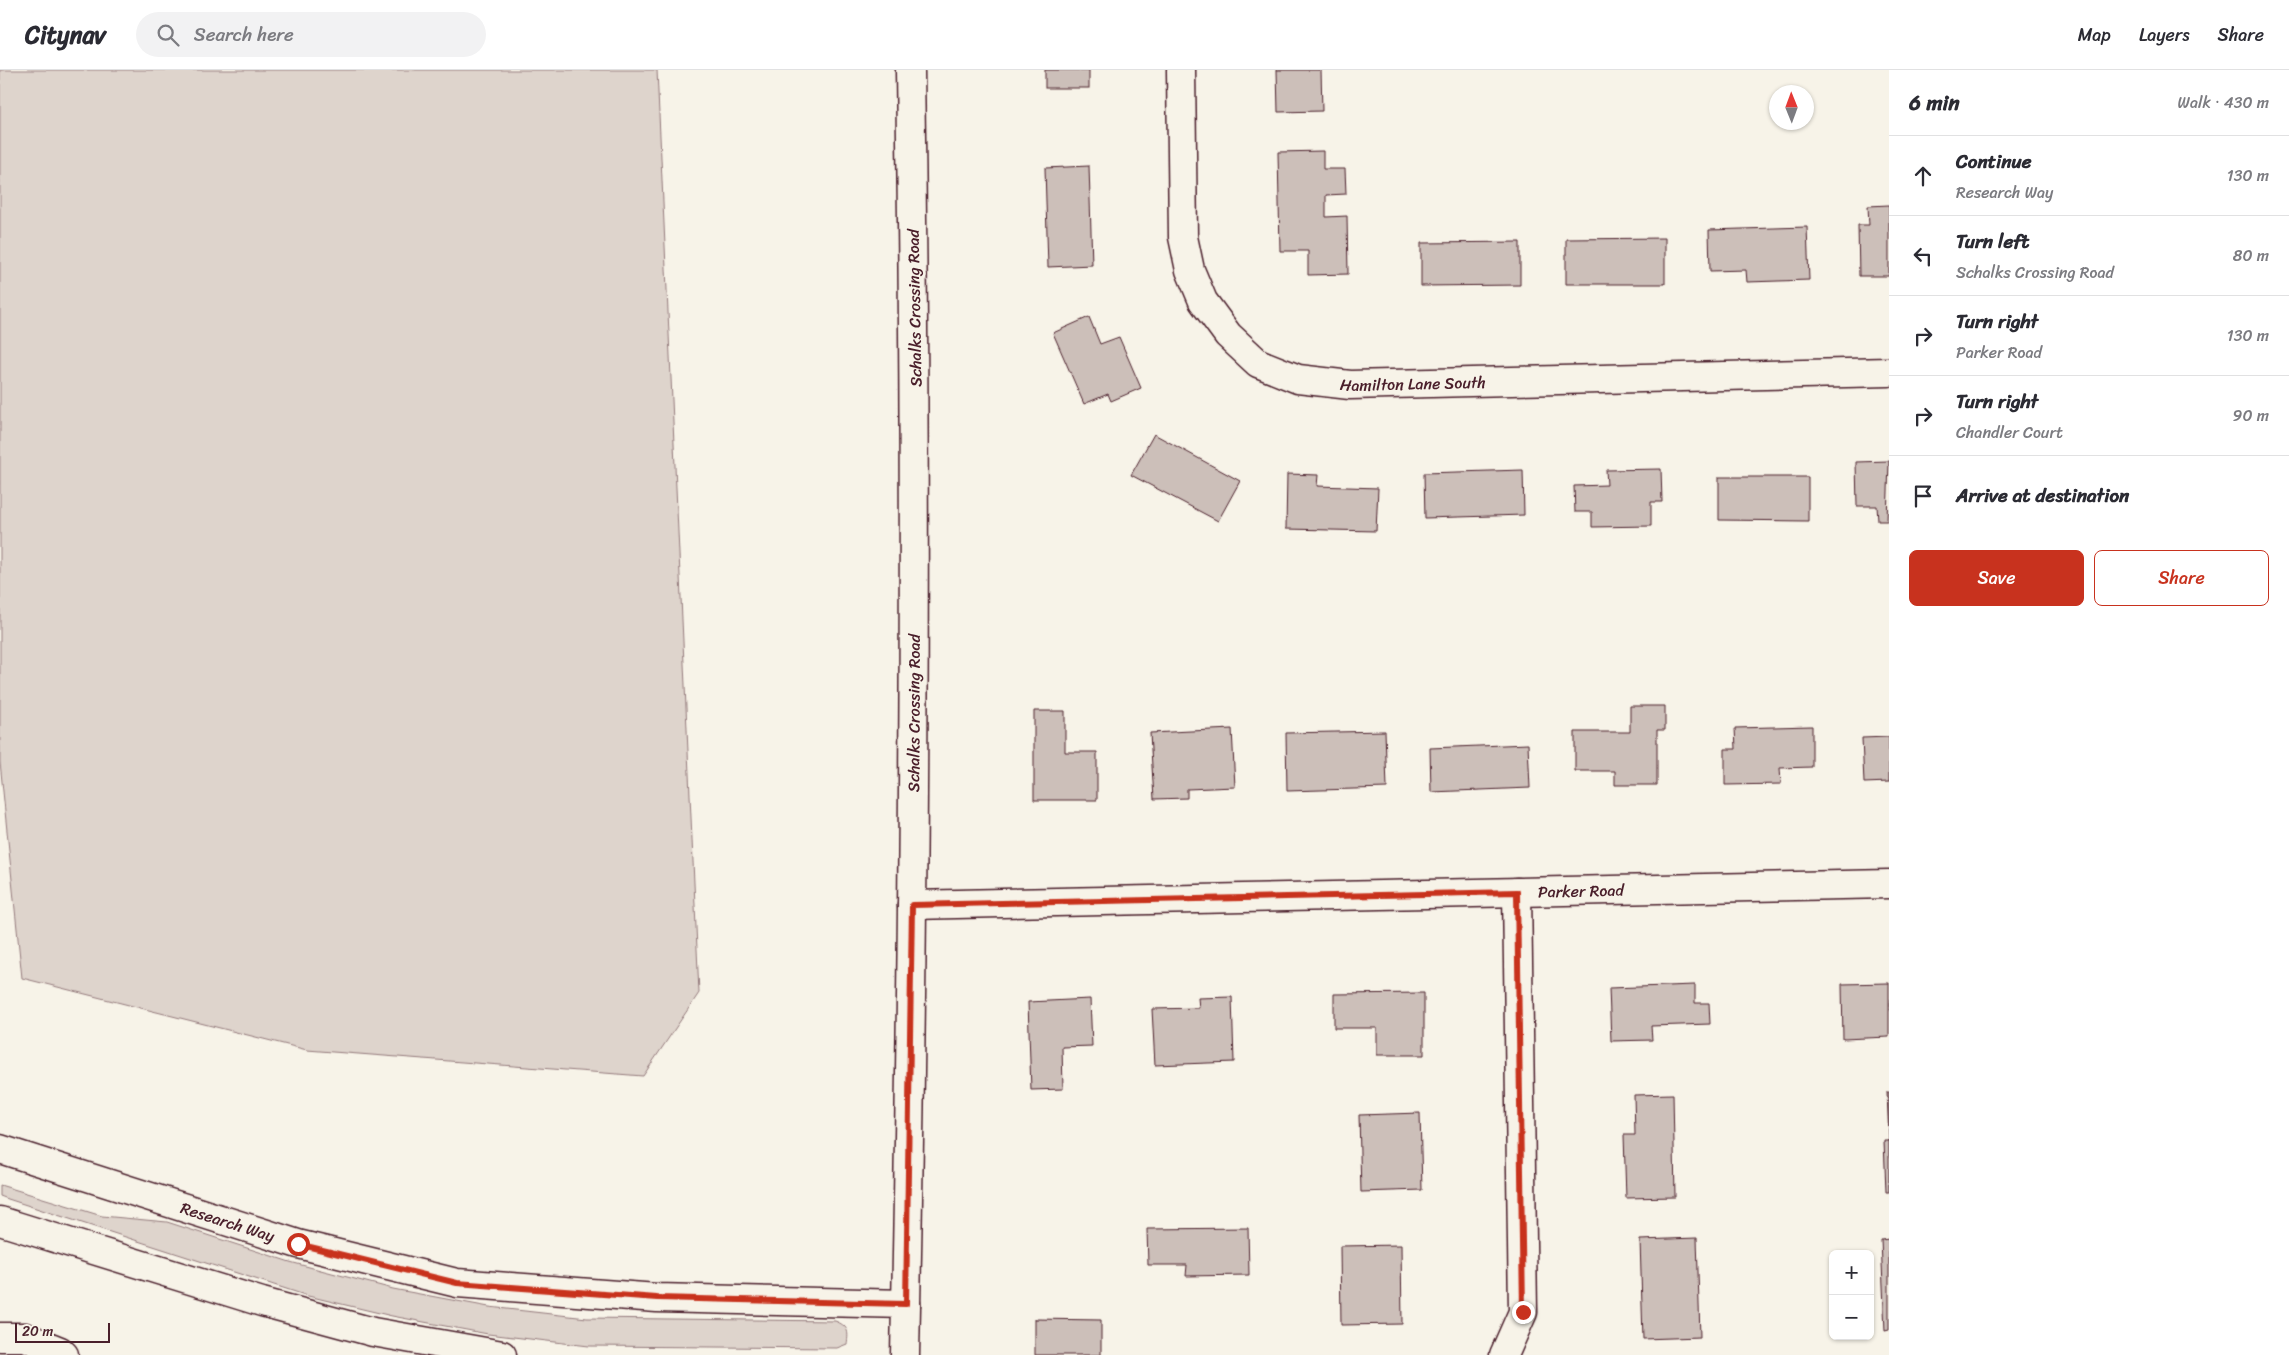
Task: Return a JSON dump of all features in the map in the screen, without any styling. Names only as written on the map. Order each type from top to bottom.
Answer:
[{"type":"street","name":"Schalks Crossing Road","points":[[906,1355],[912,905],[915,369],[910,70]]},
{"type":"street","name":"Hamilton Lane South","points":[[1181,70],[1183,237],[1190,270],[1203,301],[1228,336],[1258,363],[1298,379],[1350,385],[1889,372]]},
{"type":"street","name":"Parker Road","points":[[912,905],[1889,884]]},
{"type":"street","points":[[1504,1355],[1523,1312],[1517,892]]},
{"type":"street","name":"Research Way","points":[[0,1149],[298,1244],[457,1283],[657,1298],[906,1304]]},
{"type":"street","points":[[0,1221],[262,1302],[364,1330],[502,1355]]},
{"type":"street","points":[[0,1337],[25,1338],[60,1351],[64,1355]]},
{"type":"shaded area","points":[[0,70],[657,70],[699,993],[643,1076],[307,1050],[22,978],[0,762]]},
{"type":"shaded area","points":[[0,1185],[102,1216],[167,1222],[290,1262],[393,1289],[489,1307],[587,1318],[835,1321],[843,1325],[847,1330],[847,1344],[837,1348],[589,1346],[488,1334],[392,1316],[308,1296],[8,1199],[0,1196]]},
{"type":"building","points":[[1045,70],[1089,70],[1089,88],[1045,88]]},
{"type":"building","points":[[1277,70],[1321,70],[1322,111],[1278,112]]},
{"type":"building","points":[[1323,151],[1323,169],[1345,169],[1346,194],[1326,195],[1326,217],[1347,216],[1348,274],[1308,275],[1308,251],[1280,251],[1278,152]]},
{"type":"building","points":[[1089,166],[1092,265],[1048,267],[1045,168]]},
{"type":"building","points":[[1889,205],[1889,276],[1859,276],[1858,225],[1869,225],[1868,206]]},
{"type":"building","points":[[1807,227],[1809,280],[1747,282],[1746,270],[1710,271],[1709,230]]},
{"type":"building","points":[[1665,238],[1665,284],[1566,284],[1566,239]]},
{"type":"building","points":[[1520,242],[1520,285],[1421,286],[1421,243]]},
{"type":"building","points":[[1089,317],[1100,344],[1119,337],[1141,388],[1111,401],[1108,394],[1084,404],[1053,333]]},
{"type":"building","points":[[1154,434],[1240,481],[1218,521],[1131,475]]},
{"type":"building","points":[[1889,461],[1887,521],[1878,521],[1877,506],[1857,506],[1856,462]]},
{"type":"building","points":[[1661,469],[1662,502],[1651,502],[1651,526],[1592,527],[1592,512],[1575,512],[1574,486],[1607,485],[1606,470]]},
{"type":"building","points":[[1523,470],[1524,515],[1425,518],[1424,473]]},
{"type":"building","points":[[1287,474],[1318,475],[1317,486],[1378,488],[1376,531],[1286,529]]},
{"type":"building","points":[[1719,477],[1808,477],[1808,521],[1719,520]]},
{"type":"building","points":[[1630,706],[1665,706],[1665,730],[1657,730],[1657,785],[1615,785],[1615,771],[1575,771],[1575,732],[1630,732]]},
{"type":"building","points":[[1034,711],[1065,711],[1065,752],[1097,752],[1097,800],[1034,800]]},
{"type":"building","points":[[1812,726],[1812,767],[1780,768],[1781,784],[1725,785],[1725,749],[1736,749],[1735,728]]},
{"type":"building","points":[[1232,729],[1235,787],[1187,789],[1187,798],[1154,799],[1150,733]]},
{"type":"building","points":[[1385,731],[1387,788],[1287,791],[1286,733]]},
{"type":"building","points":[[1889,737],[1889,782],[1864,783],[1862,738]]},
{"type":"building","points":[[1528,744],[1530,788],[1431,792],[1430,748]]},
{"type":"building","points":[[1889,983],[1889,1037],[1843,1039],[1842,984]]},
{"type":"building","points":[[1695,985],[1695,1003],[1709,1003],[1710,1024],[1651,1026],[1652,1040],[1611,1041],[1609,988]]},
{"type":"building","points":[[1424,993],[1424,1055],[1377,1055],[1377,1028],[1334,1028],[1334,994]]},
{"type":"building","points":[[1232,997],[1234,1062],[1155,1065],[1152,1009],[1199,1008],[1198,998]]},
{"type":"building","points":[[1090,999],[1092,1046],[1062,1047],[1063,1089],[1031,1090],[1028,1002]]},
{"type":"building","points":[[1887,1092],[1889,1092],[1889,1141]]},
{"type":"building","points":[[1673,1094],[1675,1197],[1626,1198],[1624,1135],[1635,1135],[1634,1095]]},
{"type":"building","points":[[1420,1113],[1422,1190],[1361,1192],[1359,1115]]},
{"type":"building","points":[[1884,1141],[1889,1141],[1889,1192],[1886,1192]]},
{"type":"building","points":[[1248,1228],[1249,1275],[1186,1276],[1187,1265],[1148,1265],[1147,1229]]},
{"type":"building","points":[[1697,1238],[1700,1337],[1643,1339],[1640,1240]]},
{"type":"building","points":[[1889,1239],[1889,1330],[1885,1331],[1881,1240]]},
{"type":"building","points":[[1401,1245],[1402,1324],[1341,1325],[1340,1246]]},
{"type":"building","points":[[1035,1319],[1101,1320],[1101,1355],[1035,1355]]},
{"type":"route","points":[[298,1244],[457,1283],[657,1298],[906,1304],[912,905],[1517,892],[1523,1312]]}]
